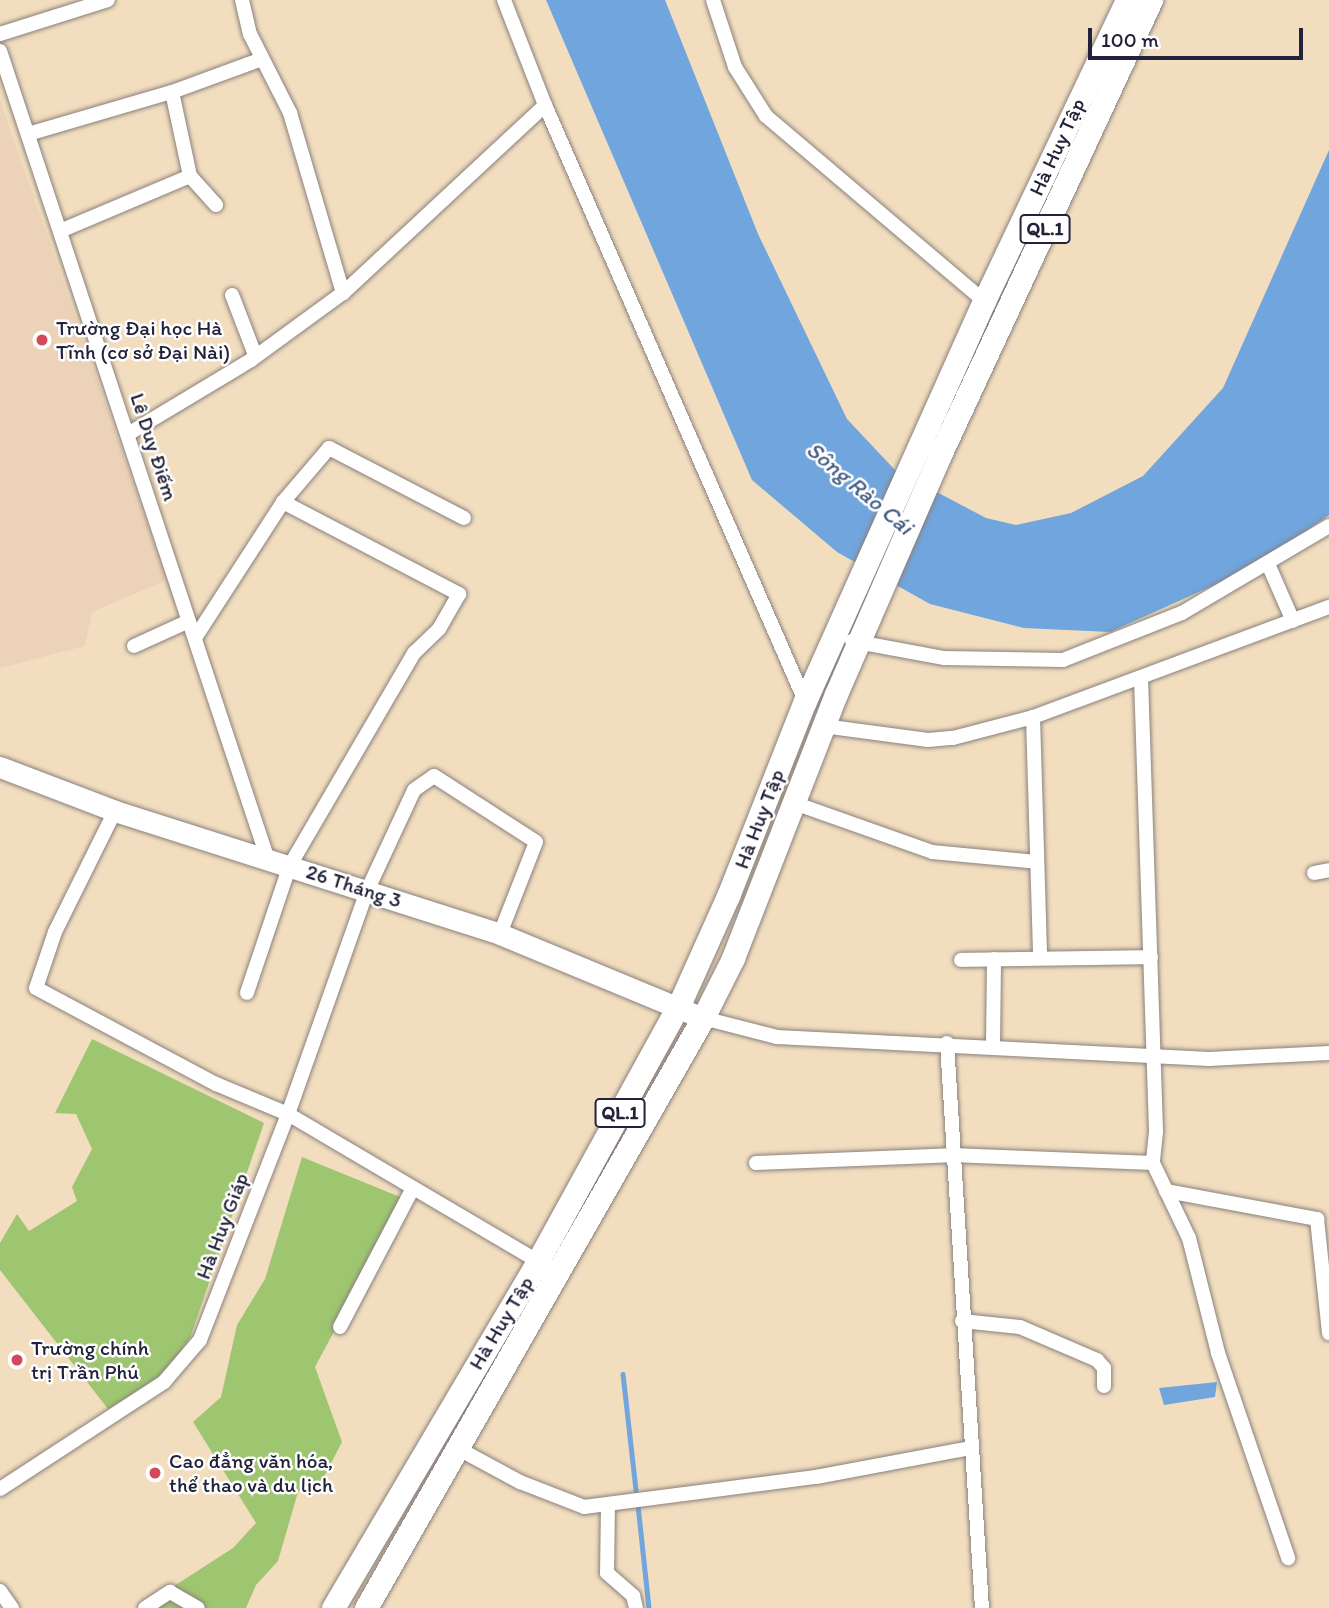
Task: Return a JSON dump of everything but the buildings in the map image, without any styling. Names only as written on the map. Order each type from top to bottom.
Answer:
[{"type":"main road","name":"Hà Huy Tập","points":[[929,453],[984,301],[1127,0]]},
{"type":"main road","name":"Hà Huy Tập","points":[[366,1608],[704,1018],[794,803],[823,726],[848,640],[929,453],[1151,0]]},
{"type":"main road","name":"Hà Huy Tập","points":[[333,1608],[538,1261],[679,1005],[728,896],[805,701],[848,640]]},
{"type":"street","points":[[242,0],[262,59],[290,113],[343,293]]},
{"type":"street","points":[[503,0],[545,105],[805,701]]},
{"type":"street","points":[[713,0],[735,67],[766,116],[984,301]]},
{"type":"street","points":[[0,34],[110,1]]},
{"type":"street","name":"Lê Duy Điếm","points":[[0,51],[3,69],[28,134],[267,858]]},
{"type":"street","points":[[28,134],[172,92],[262,59]]},
{"type":"street","points":[[172,92],[190,176],[216,205]]},
{"type":"street","points":[[128,434],[255,355],[343,293],[545,105]]},
{"type":"street","points":[[60,231],[190,176]]},
{"type":"street","points":[[232,295],[255,355]]},
{"type":"street","points":[[195,638],[283,502],[329,448],[464,519]]},
{"type":"street","points":[[247,993],[290,865],[414,653],[439,629],[459,594],[283,502]]},
{"type":"street","points":[[848,640],[944,658],[1053,662],[1115,642],[1182,613],[1329,526]]},
{"type":"street","points":[[1268,564],[1293,621]]},
{"type":"street","points":[[823,726],[928,740],[1032,717],[1329,607]]},
{"type":"street","points":[[134,646],[189,621]]},
{"type":"street","points":[[1141,678],[1154,1056],[1153,1163],[1189,1238],[1218,1353],[1288,1558]]},
{"type":"street","points":[[1032,717],[1040,958]]},
{"type":"street","name":"26 Tháng 3","points":[[0,767],[115,811],[500,934],[679,1005],[704,1018]]},
{"type":"street","name":"Hà Huy Giáp","points":[[0,1489],[164,1382],[183,1364],[200,1340],[288,1114],[367,891],[414,790],[434,776],[536,842],[500,934]]},
{"type":"street","points":[[794,803],[932,852],[1037,862]]},
{"type":"street","points":[[115,811],[55,932],[36,988],[216,1084],[288,1114],[538,1261]]},
{"type":"street","points":[[961,960],[1151,957]]},
{"type":"street","points":[[993,1045],[994,959]]},
{"type":"street","points":[[704,1018],[777,1037],[993,1045],[1209,1059],[1329,1053]]},
{"type":"street","points":[[947,1043],[951,1155],[982,1608]]},
{"type":"street","points":[[756,1163],[951,1155],[1153,1163]]},
{"type":"street","points":[[340,1327],[413,1188]]},
{"type":"street","points":[[1166,1191],[1317,1219],[1329,1333]]},
{"type":"street","points":[[962,1321],[1020,1327],[1097,1360],[1104,1368],[1104,1386]]},
{"type":"street","points":[[457,1448],[565,1502],[584,1507],[816,1477],[971,1448]]},
{"type":"street","points":[[608,1504],[607,1573],[633,1596],[636,1608]]},
{"type":"street","points":[[0,1591],[12,1608]]},
{"type":"street","points":[[145,1608],[170,1592],[198,1608]]},
{"type":"shaded area","name":"Trường Đại học Hà Tĩnh (cơ sở Đại Nài)","points":[[0,100],[167,580],[92,612],[85,646],[0,668]]},
{"type":"green space","points":[[92,1039],[264,1123],[190,1338],[164,1374],[108,1409],[0,1270],[0,1243],[17,1214],[29,1231],[77,1201],[72,1187],[92,1149],[76,1114],[55,1113]]},
{"type":"green space","points":[[302,1157],[405,1199],[315,1367],[342,1442],[323,1479],[298,1492],[278,1561],[256,1585],[246,1608],[140,1608],[233,1548],[256,1523],[193,1422],[221,1397],[237,1325],[265,1279]]},
{"type":"water","name":"Sông Rào Cái","points":[[546,0],[665,0],[758,234],[847,419],[895,470],[986,518],[1016,525],[1071,513],[1143,476],[1223,388],[1329,150],[1329,515],[1252,568],[1110,632],[1024,628],[930,604],[837,552],[752,480]]},
{"type":"water","points":[[1217,1382],[1215,1397],[1164,1405],[1159,1388]]},
{"type":"waterway","points":[[623,1374],[636,1490]]},
{"type":"waterway","points":[[638,1505],[649,1608]]},
{"type":"place","name":"Trường Đại học Hà Tĩnh (cơ sở Đại Nài)","points":[[42,340]]},
{"type":"place","name":"Trường chính trị Trần Phú","points":[[17,1360]]},
{"type":"place","name":"Cao đẳng văn hóa, thể thao và du lịch","points":[[155,1473]]}]
